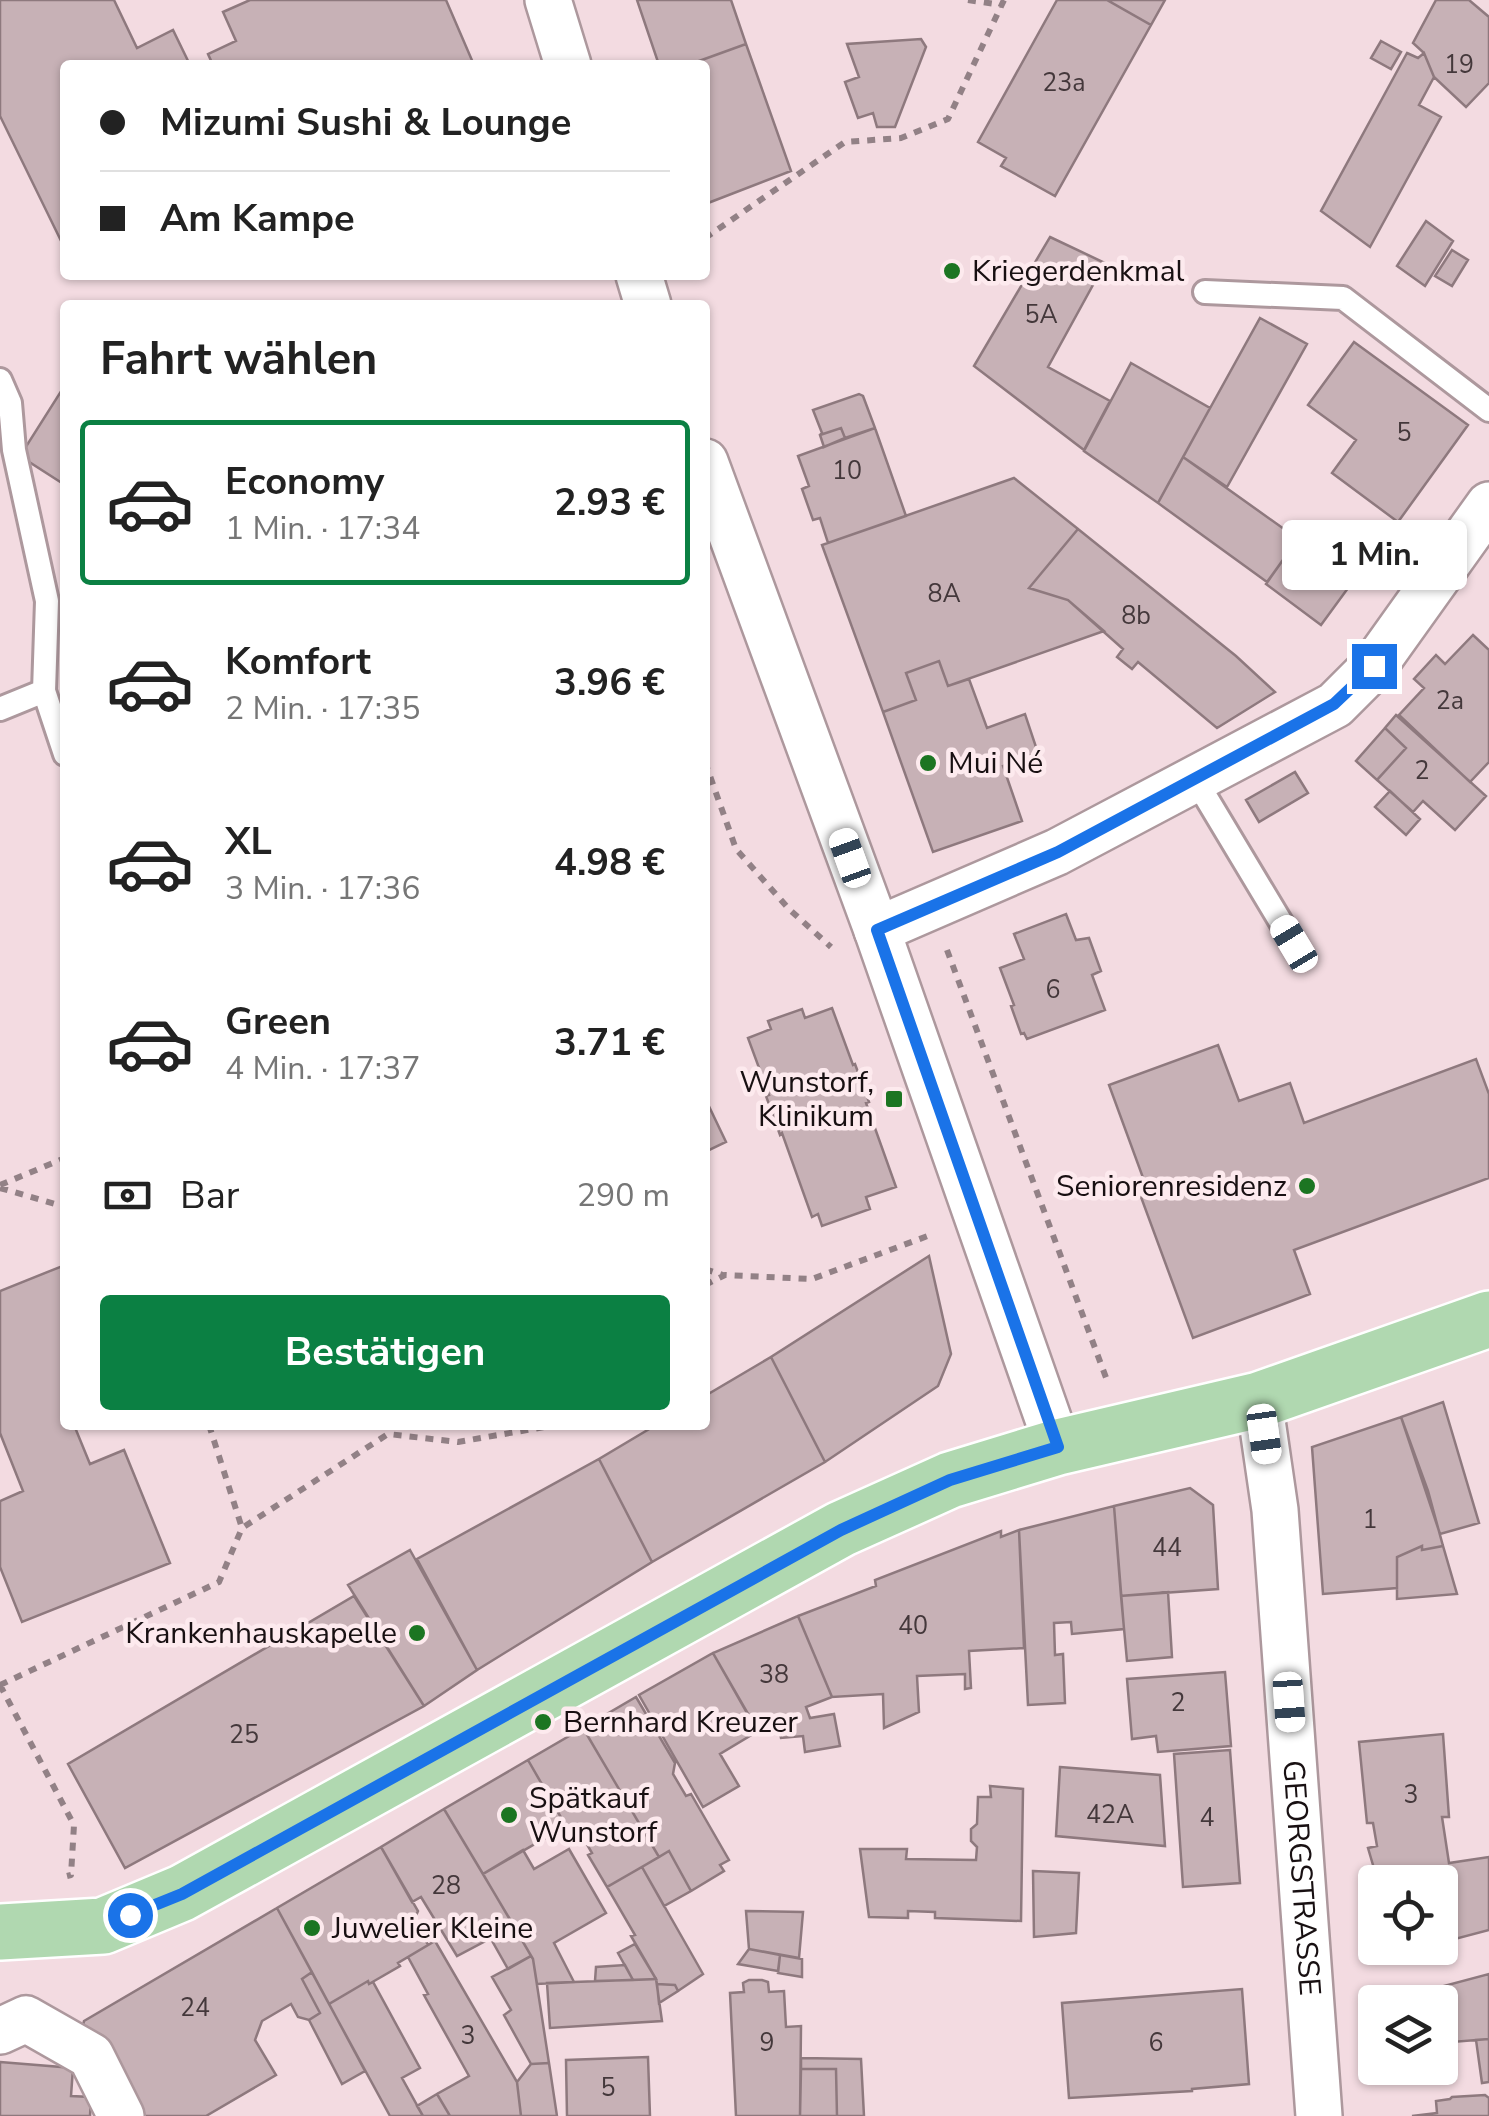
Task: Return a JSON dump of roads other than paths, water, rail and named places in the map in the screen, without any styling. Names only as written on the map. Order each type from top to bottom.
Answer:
[{"type":"main road","points":[[14,1932],[103,1926],[182,1894],[841,1530],[950,1480],[1058,1447],[1259,1400],[1489,1319]]},
{"type":"street","points":[[548,0],[566,60]]},
{"type":"street","points":[[710,476],[877,930],[1058,1447]]},
{"type":"street","points":[[877,930],[1058,852],[1334,704],[1374,666],[1489,505]]},
{"type":"street","name":"GEORGSTRASSE","points":[[1259,1400],[1276,1510],[1319,2116]]},
{"type":"street","points":[[0,2030],[26,2019],[91,2056],[121,2116]]},
{"type":"lane","points":[[1205,292],[1343,298],[1489,410]]},
{"type":"lane","points":[[0,380],[10,403],[14,450],[56,597],[44,691],[60,739]]},
{"type":"lane","points":[[0,708],[44,691]]},
{"type":"lane","points":[[1195,779],[1294,944]]},
{"type":"place","name":"Kriegerdenkmal","points":[[952,271]]},
{"type":"place","name":"Mui Né","points":[[928,763]]},
{"type":"place","name":"Wunstorf, Klinikum","points":[[894,1099]]},
{"type":"place","name":"Seniorenresidenz","points":[[1307,1186]]},
{"type":"place","name":"Krankenhauskapelle","points":[[417,1633]]},
{"type":"place","name":"Bernhard Kreuzer","points":[[543,1722]]},
{"type":"place","name":"Spätkauf Wunstorf","points":[[509,1815]]},
{"type":"place","name":"Juwelier Kleine","points":[[312,1928]]}]
